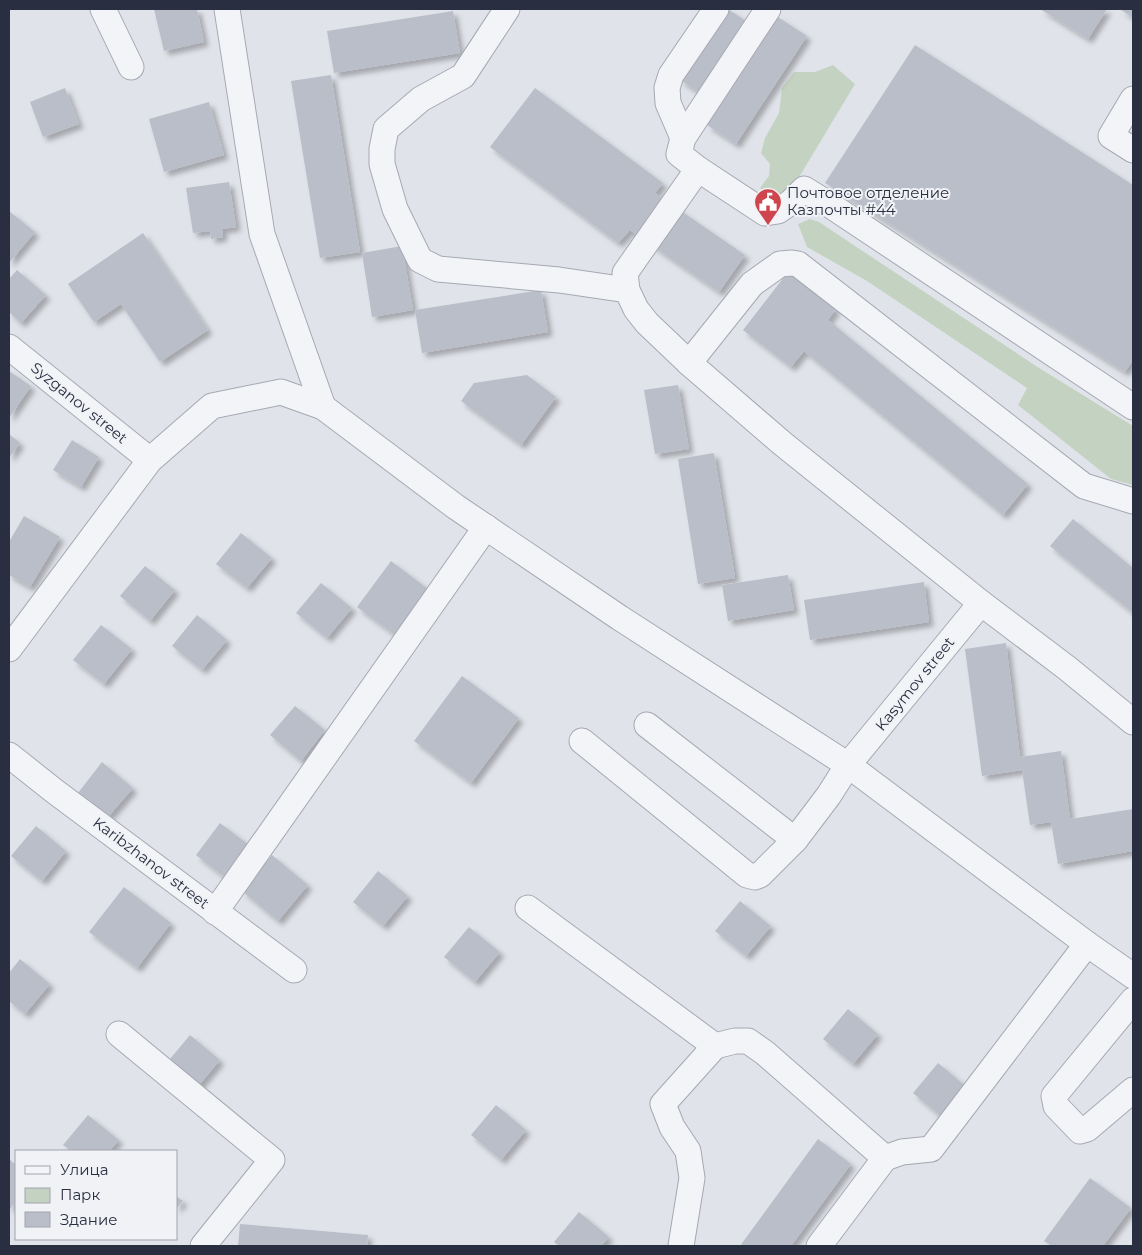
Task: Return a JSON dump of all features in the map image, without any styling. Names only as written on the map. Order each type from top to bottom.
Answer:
[{"type":"street","points":[[103,9],[131,66]]},
{"type":"street","points":[[227,9],[262,234],[323,406]]},
{"type":"street","points":[[507,9],[463,76],[421,99],[386,129],[382,149],[382,164],[395,209],[420,260],[438,269],[559,280],[628,290]]},
{"type":"street","points":[[683,138],[668,103],[667,88],[671,75],[716,9]]},
{"type":"street","points":[[768,9],[683,138],[679,154],[698,169],[766,212],[778,210],[791,202],[804,189],[1133,407]]},
{"type":"street","points":[[1133,100],[1111,136],[1133,150]]},
{"type":"street","points":[[698,169],[625,273],[628,290],[636,309],[647,323],[689,363],[783,444],[981,603],[1068,668],[1133,722]]},
{"type":"street","points":[[689,363],[752,284],[780,264],[798,264],[1084,486],[1133,501]]},
{"type":"street","name":"Syzganov street","points":[[9,347],[150,460]]},
{"type":"street","points":[[9,650],[150,460],[212,406],[281,392],[323,406],[456,507],[620,618],[848,765],[1087,944],[1133,976]]},
{"type":"street","points":[[215,912],[486,527]]},
{"type":"street","name":"Kasymov street","points":[[582,741],[747,875],[755,877],[760,875],[795,840],[829,795],[848,765],[981,603]]},
{"type":"street","points":[[647,725],[795,840]]},
{"type":"street","name":"Karibzhanov street","points":[[9,755],[294,970]]},
{"type":"street","points":[[528,908],[715,1046]]},
{"type":"street","points":[[819,1246],[885,1158],[902,1152],[931,1149],[1087,944]]},
{"type":"street","points":[[1133,1000],[1054,1096],[1056,1106],[1080,1131],[1087,1129],[1133,1090]]},
{"type":"street","points":[[119,1034],[272,1160],[203,1246]]},
{"type":"street","points":[[681,1246],[692,1178],[688,1151],[672,1127],[663,1104],[715,1046],[735,1041],[748,1042],[765,1053],[885,1158]]},
{"type":"green space","points":[[833,65],[855,84],[795,184],[771,199],[760,188],[769,176],[770,164],[761,153],[765,138],[779,113],[782,88],[794,72],[815,72]]},
{"type":"green space","points":[[810,219],[819,222],[1039,368],[1133,426],[1133,485],[1111,479],[1018,405],[1027,388],[867,281],[807,247],[798,224]]},
{"type":"building","points":[[154,9],[197,9],[204,42],[164,51]]},
{"type":"building","points":[[728,9],[752,25],[705,96],[680,80]]},
{"type":"building","points":[[1040,9],[1107,9],[1088,39]]},
{"type":"building","points":[[1120,9],[1133,9],[1133,18]]},
{"type":"building","points":[[453,11],[460,53],[334,73],[327,31]]},
{"type":"building","points":[[778,17],[807,36],[736,144],[707,125]]},
{"type":"building","points":[[915,45],[1133,185],[1133,360],[1125,372],[825,183]]},
{"type":"building","points":[[331,75],[360,252],[320,258],[291,81]]},
{"type":"building","points":[[65,88],[79,124],[43,137],[30,102]]},
{"type":"building","points":[[535,88],[663,183],[655,193],[745,255],[719,292],[630,230],[618,243],[490,147]]},
{"type":"building","points":[[209,102],[224,155],[164,172],[149,119]]},
{"type":"building","points":[[229,182],[236,227],[222,229],[223,237],[211,239],[210,231],[193,233],[186,188]]},
{"type":"building","points":[[9,211],[35,232],[9,263]]},
{"type":"building","points":[[143,233],[208,330],[160,362],[121,304],[94,322],[68,284]]},
{"type":"building","points":[[402,246],[413,310],[372,317],[362,253]]},
{"type":"building","points":[[17,270],[46,295],[21,323],[9,312],[9,279]]},
{"type":"building","points":[[788,272],[836,309],[828,320],[1028,484],[1003,515],[804,351],[791,367],[743,330]]},
{"type":"building","points":[[541,290],[548,332],[422,353],[415,310]]},
{"type":"building","points":[[9,371],[31,386],[9,418]]},
{"type":"building","points":[[527,375],[556,397],[521,445],[461,401],[474,383]]},
{"type":"building","points":[[678,385],[689,449],[655,454],[644,390]]},
{"type":"building","points":[[9,434],[20,443],[9,458]]},
{"type":"building","points":[[72,440],[99,457],[81,487],[53,470]]},
{"type":"building","points":[[714,453],[735,578],[698,584],[678,459]]},
{"type":"building","points":[[24,516],[60,537],[30,587],[9,575],[9,542]]},
{"type":"building","points":[[1073,519],[1133,568],[1133,613],[1050,546]]},
{"type":"building","points":[[241,533],[272,558],[247,588],[216,564]]},
{"type":"building","points":[[391,561],[432,592],[398,637],[357,607]]},
{"type":"building","points":[[145,566],[175,590],[150,621],[120,596]]},
{"type":"building","points":[[788,575],[794,610],[728,621],[722,585]]},
{"type":"building","points":[[924,582],[929,622],[810,640],[804,600]]},
{"type":"building","points":[[321,583],[352,608],[327,638],[296,613]]},
{"type":"building","points":[[197,615],[227,640],[202,670],[172,646]]},
{"type":"building","points":[[101,625],[132,649],[104,684],[73,660]]},
{"type":"building","points":[[1006,643],[1020,757],[1061,751],[1070,819],[1133,809],[1133,851],[1058,864],[1051,822],[1030,825],[1022,770],[982,776],[965,649]]},
{"type":"building","points":[[462,676],[519,718],[471,783],[414,741]]},
{"type":"building","points":[[295,706],[325,730],[301,761],[270,735]]},
{"type":"building","points":[[102,762],[133,788],[108,817],[78,793]]},
{"type":"building","points":[[220,823],[253,848],[228,880],[196,855]]},
{"type":"building","points":[[36,826],[66,851],[42,881],[11,856]]},
{"type":"building","points":[[272,855],[308,885],[278,921],[242,891]]},
{"type":"building","points":[[378,871],[408,896],[383,926],[353,902]]},
{"type":"building","points":[[124,887],[171,923],[137,968],[89,932]]},
{"type":"building","points":[[740,901],[771,926],[746,956],[715,931]]},
{"type":"building","points":[[469,927],[500,952],[475,982],[444,957]]},
{"type":"building","points":[[20,959],[50,984],[25,1014],[9,1001],[9,973]]},
{"type":"building","points":[[848,1009],[878,1034],[853,1064],[823,1039]]},
{"type":"building","points":[[190,1035],[220,1060],[195,1090],[165,1065]]},
{"type":"building","points":[[938,1063],[968,1088],[943,1118],[913,1093]]},
{"type":"building","points":[[496,1105],[526,1130],[501,1160],[471,1135]]},
{"type":"building","points":[[88,1115],[119,1140],[110,1150],[70,1150],[63,1145]]},
{"type":"building","points":[[818,1139],[851,1164],[791,1246],[740,1246]]},
{"type":"building","points":[[9,1159],[15,1164],[15,1203],[9,1210]]},
{"type":"building","points":[[1090,1178],[1131,1208],[1103,1246],[1052,1246],[1044,1241]]},
{"type":"building","points":[[178,1197],[183,1201],[178,1207]]},
{"type":"building","points":[[579,1212],[609,1237],[601,1246],[559,1246],[554,1242]]},
{"type":"building","points":[[240,1224],[368,1235],[367,1246],[238,1246]]},
{"type":"place","name":"Почтовое отделение Казпочты #44","points":[[768,226]]}]
